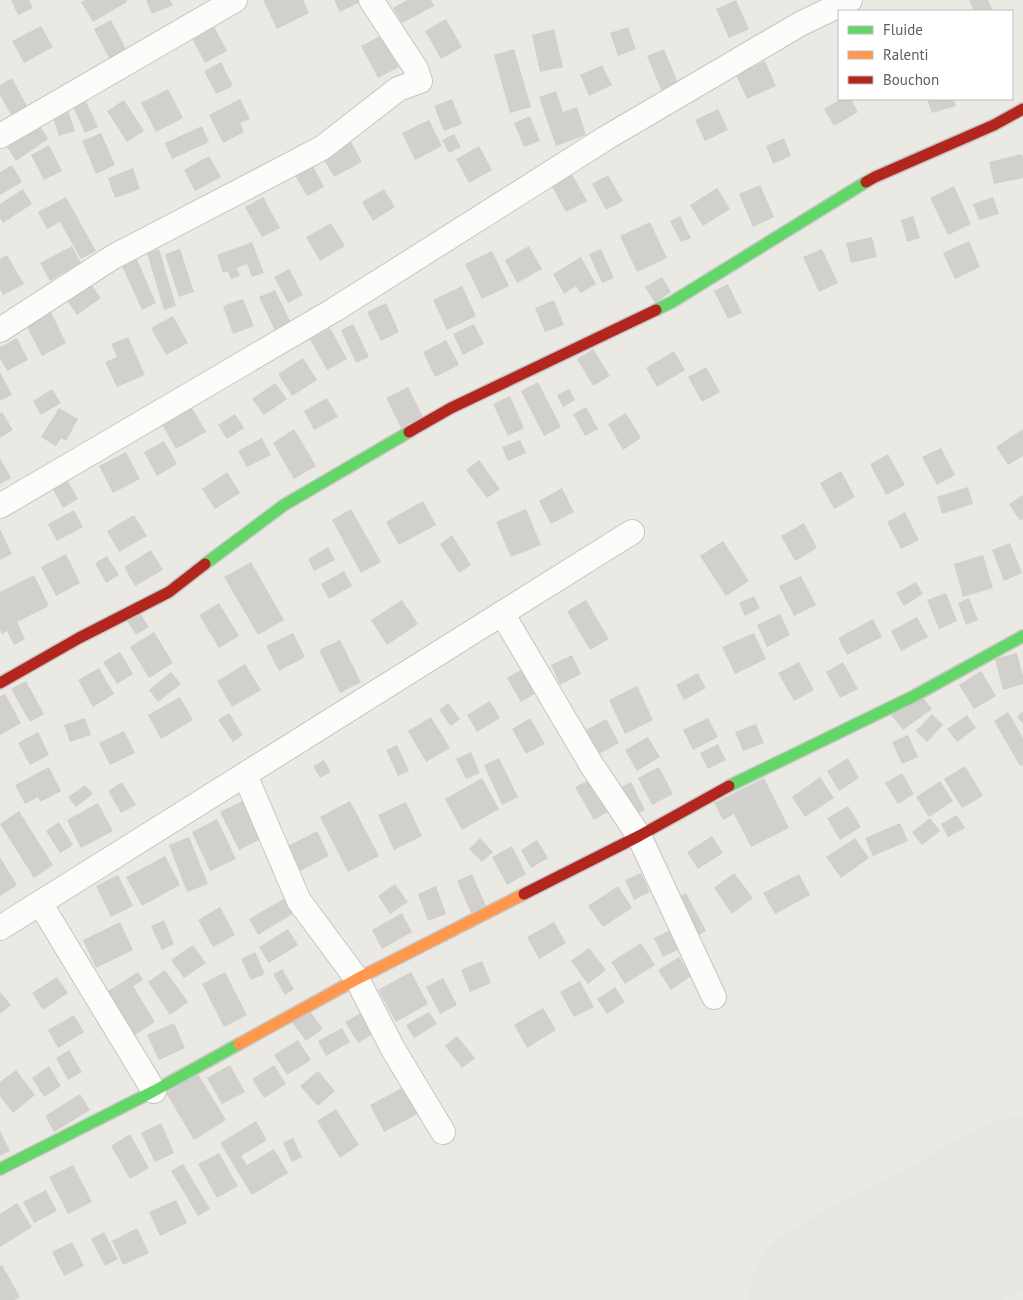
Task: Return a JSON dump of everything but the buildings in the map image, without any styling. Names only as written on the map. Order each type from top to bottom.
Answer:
[{"type":"street","points":[[0,136],[235,0]]},
{"type":"street","points":[[0,330],[113,257],[322,148],[398,89],[420,81],[416,69],[371,0]]},
{"type":"street","points":[[0,506],[334,310],[606,138],[800,24],[850,0]]},
{"type":"street","points":[[0,682],[79,638],[169,592],[284,505],[451,408],[672,302],[875,176],[994,125],[1023,109]]},
{"type":"street","points":[[0,928],[632,532]]},
{"type":"street","points":[[502,613],[591,764],[639,836],[714,997]]},
{"type":"street","points":[[0,1169],[154,1092],[357,979],[639,836],[739,780],[914,696],[1023,636]]},
{"type":"street","points":[[245,775],[299,901],[357,979],[393,1049],[443,1132]]},
{"type":"street","points":[[40,903],[154,1092]]},
{"type":"runway","points":[[830,1300],[1023,1197]]},
{"type":"traffic: fast","points":[[656,310],[866,182]]},
{"type":"traffic: fast","points":[[205,564],[284,505],[409,432]]},
{"type":"traffic: fast","points":[[729,786],[914,696],[1023,636]]},
{"type":"traffic: fast","points":[[0,1169],[154,1091],[239,1044]]},
{"type":"traffic: slow","points":[[239,1044],[357,979],[524,894]]},
{"type":"traffic: jam","points":[[866,182],[994,125],[1023,109]]},
{"type":"traffic: jam","points":[[409,432],[451,408],[656,310]]},
{"type":"traffic: jam","points":[[0,683],[79,638],[169,592],[205,564]]},
{"type":"traffic: jam","points":[[524,894],[639,836],[729,786]]}]
